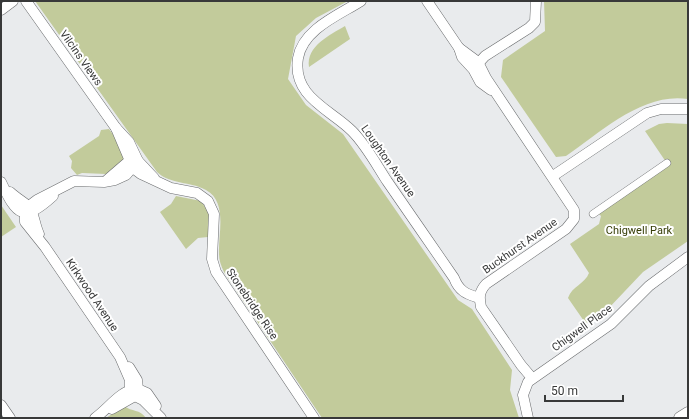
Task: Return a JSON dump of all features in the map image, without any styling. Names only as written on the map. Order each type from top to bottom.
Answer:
[{"type":"street","points":[[1,10],[13,1]]},
{"type":"street","name":"Vilcins Views","points":[[26,1],[116,128],[129,142],[133,164]]},
{"type":"street","name":"Loughton Avenue","points":[[361,1],[320,27],[305,41],[298,59],[299,78],[307,94],[352,131],[361,142],[454,278],[480,295]]},
{"type":"street","name":"Buckhurst Avenue","points":[[427,1],[459,48],[462,57],[478,66],[480,82],[497,93],[573,205],[575,214],[572,223],[486,284],[480,295]]},
{"type":"street","points":[[478,66],[485,56],[529,28],[534,22],[536,1]]},
{"type":"street","points":[[553,176],[647,113],[661,109],[688,109]]},
{"type":"street","points":[[593,214],[667,163]]},
{"type":"street","points":[[1,182],[16,209],[29,210],[74,181],[104,182],[115,180],[133,164]]},
{"type":"street","name":"Stonebridge Rise","points":[[133,164],[155,180],[171,188],[197,193],[208,201],[214,214],[212,259],[216,272],[314,418]]},
{"type":"street","name":"Kirkwood Avenue","points":[[29,210],[45,247],[120,357],[135,392]]},
{"type":"street","name":"Chigwell Place","points":[[528,415],[523,391],[532,378],[611,324],[654,281],[688,257]]},
{"type":"street","points":[[480,295],[481,307],[521,365],[532,378]]},
{"type":"street","points":[[98,416],[135,392],[147,393],[161,418]]},
{"type":"street","points":[[1,405],[10,418]]},
{"type":"street","points":[[680,418],[688,413]]},
{"type":"green space","points":[[35,1],[348,1],[316,18],[296,36],[288,79],[306,105],[343,134],[458,300],[472,309],[512,370],[510,390],[519,418],[322,418],[224,272],[219,256],[220,210],[213,195],[200,187],[168,179],[157,172]]},
{"type":"green space","points":[[544,1],[688,1],[688,99],[671,98],[639,108],[623,116],[566,156],[556,157],[501,77],[503,60],[545,31]]},
{"type":"green space","points":[[345,26],[350,39],[309,67],[311,53],[315,47],[326,37]]},
{"type":"green space","name":"Chigwell Park","points":[[659,124],[688,124],[688,241],[643,272],[606,311],[586,324],[568,298],[572,291],[585,280],[589,273],[570,244],[599,224],[601,216],[598,213],[666,162],[645,131]]},
{"type":"green space","points":[[109,129],[118,141],[124,159],[106,174],[82,173],[77,175],[71,168],[72,161],[69,156],[99,136],[101,130]]},
{"type":"green space","points":[[176,196],[201,201],[209,213],[208,237],[198,238],[186,249],[160,212],[171,204]]},
{"type":"green space","points":[[1,205],[16,227],[1,237]]},
{"type":"green space","points":[[124,406],[141,413],[146,418],[106,418]]}]
